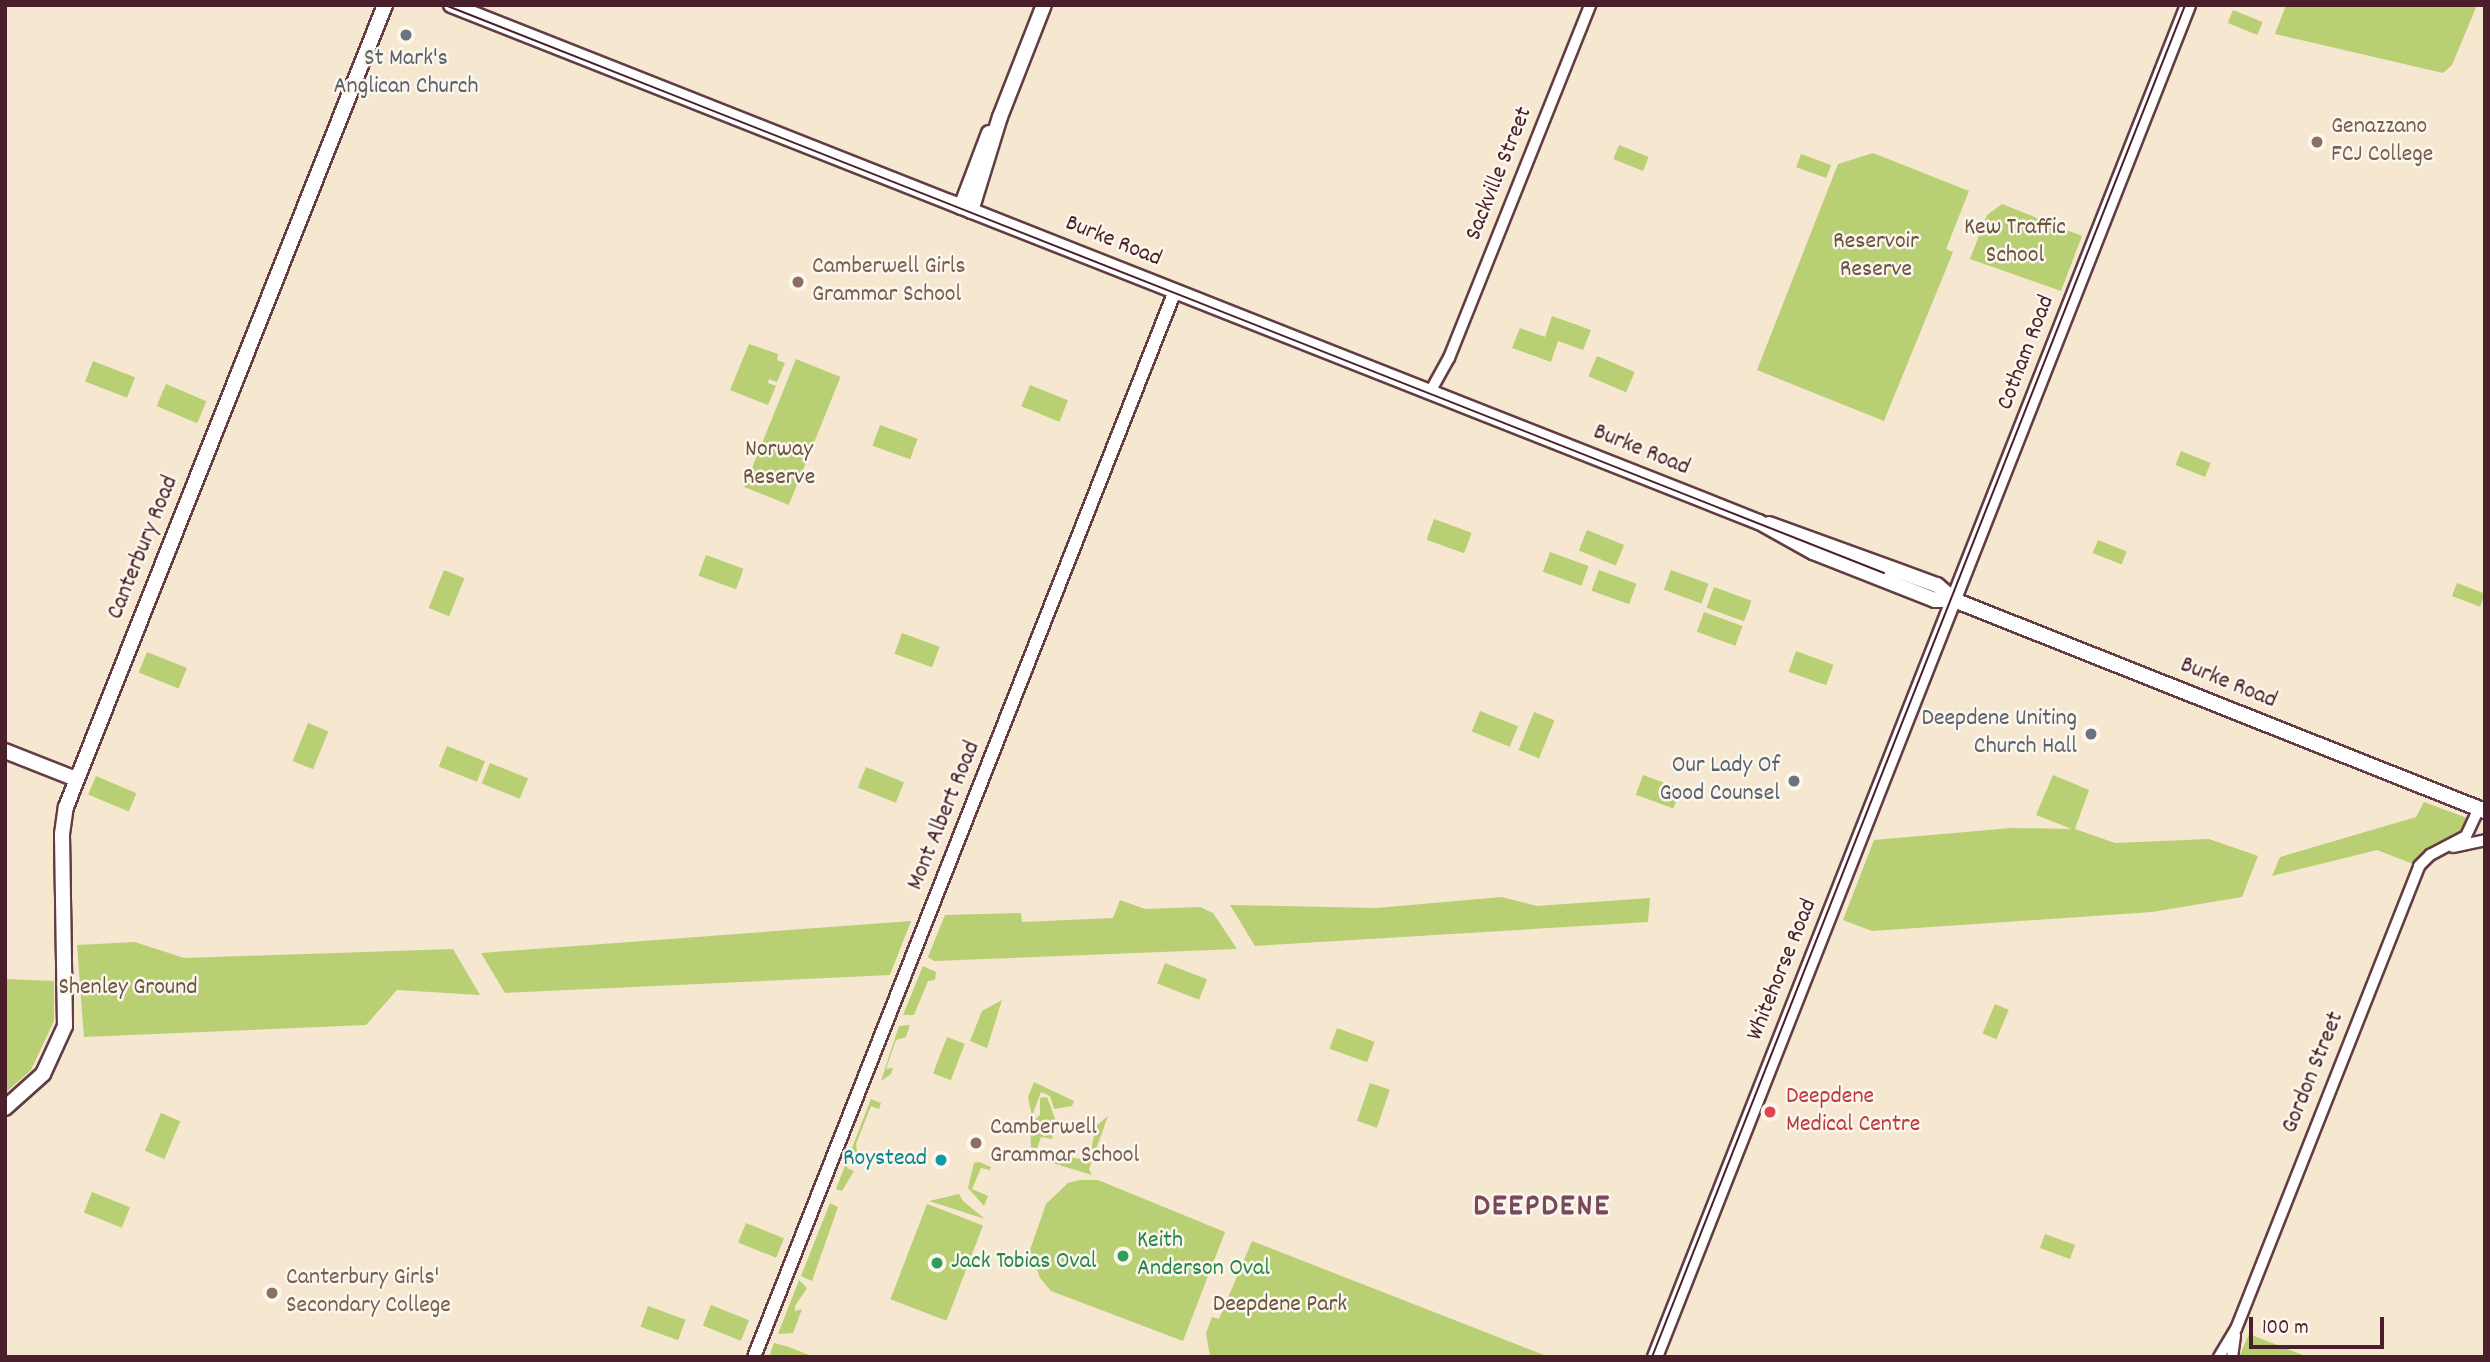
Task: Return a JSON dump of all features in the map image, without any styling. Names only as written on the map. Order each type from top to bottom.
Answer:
[{"type":"main road","name":"Canterbury Road","points":[[5,1108],[35,1083],[54,1058],[67,1008],[62,834],[76,779],[385,5]]},
{"type":"main road","name":"Burke Road","points":[[451,5],[1759,522],[1814,552],[1935,600],[1954,600],[2482,809]]},
{"type":"main road","points":[[966,209],[1044,5]]},
{"type":"main road","name":"Cotham Road","points":[[1954,600],[2188,5]]},
{"type":"main road","points":[[966,209],[970,180],[1000,117]]},
{"type":"main road","points":[[929,194],[954,191],[970,180]]},
{"type":"main road","name":"Mont Albert Road","points":[[754,1357],[1175,291]]},
{"type":"main road","name":"Whitehorse Road","points":[[1655,1357],[1954,600]]},
{"type":"main road","points":[[5,751],[76,779]]},
{"type":"street","name":"Sackville Street","points":[[1434,394],[1590,5]]},
{"type":"street","name":"Gordon Street","points":[[2219,1357],[2236,1329],[2419,866],[2466,836],[2482,809]]},
{"type":"street","name":"Gordon Street","points":[[2448,847],[2485,840]]},
{"type":"street","name":"Gordon Street","points":[[2232,1357],[2236,1329]]},
{"type":"green space","points":[[2286,5],[2477,5],[2452,65],[2443,73],[2275,34]]},
{"type":"green space","points":[[2233,10],[2263,22],[2257,35],[2228,23]]},
{"type":"green space","points":[[1619,145],[1649,157],[1643,171],[1613,159]]},
{"type":"green space","name":"Reservoir Reserve","points":[[1873,153],[1969,191],[1946,249],[1953,252],[1884,421],[1757,370],[1838,164]]},
{"type":"green space","points":[[1801,154],[1831,165],[1826,178],[1796,167]]},
{"type":"green space","name":"Kew Traffic School","points":[[2002,204],[2082,236],[2061,291],[1970,259],[1987,215]]},
{"type":"green space","points":[[1552,316],[1591,330],[1583,350],[1558,341],[1551,362],[1512,348],[1520,328],[1545,337]]},
{"type":"green space","points":[[749,344],[778,354],[777,360],[785,363],[777,382],[769,379],[768,383],[776,386],[768,405],[730,390]]},
{"type":"green space","points":[[1597,356],[1635,372],[1626,392],[1588,376]]},
{"type":"green space","name":"Norway Reserve","points":[[796,359],[841,377],[789,505],[744,487]]},
{"type":"green space","points":[[93,361],[135,377],[127,398],[85,382]]},
{"type":"green space","points":[[166,384],[207,401],[197,423],[157,406]]},
{"type":"green space","points":[[1030,385],[1068,400],[1059,422],[1021,406]]},
{"type":"green space","points":[[880,425],[918,439],[910,459],[872,446]]},
{"type":"green space","points":[[2181,451],[2211,463],[2205,477],[2175,465]]},
{"type":"green space","points":[[1434,519],[1472,533],[1464,553],[1426,540]]},
{"type":"green space","points":[[1587,530],[1624,545],[1616,565],[1579,550]]},
{"type":"green space","points":[[2098,540],[2127,552],[2121,565],[2093,553]]},
{"type":"green space","points":[[1550,552],[1589,566],[1581,586],[1543,572]]},
{"type":"green space","points":[[706,555],[744,569],[736,589],[698,576]]},
{"type":"green space","points":[[444,570],[464,578],[449,616],[429,608]]},
{"type":"green space","points":[[1599,570],[1637,584],[1629,604],[1591,591]]},
{"type":"green space","points":[[1671,570],[1709,584],[1701,603],[1664,590]]},
{"type":"green space","points":[[2457,583],[2485,594],[2480,607],[2452,596]]},
{"type":"green space","points":[[1714,587],[1752,601],[1744,621],[1706,608]]},
{"type":"green space","points":[[1704,612],[1743,626],[1735,646],[1697,632]]},
{"type":"green space","points":[[902,633],[940,647],[932,667],[894,654]]},
{"type":"green space","points":[[1796,651],[1834,665],[1826,685],[1788,672]]},
{"type":"green space","points":[[147,652],[187,668],[179,689],[139,672]]},
{"type":"green space","points":[[1480,711],[1518,726],[1510,747],[1472,731]]},
{"type":"green space","points":[[1534,712],[1554,720],[1539,758],[1519,750]]},
{"type":"green space","points":[[308,723],[328,731],[313,769],[293,761]]},
{"type":"green space","points":[[447,746],[485,761],[477,782],[439,766]]},
{"type":"green space","points":[[490,763],[528,778],[520,799],[482,783]]},
{"type":"green space","points":[[866,767],[904,782],[896,803],[858,787]]},
{"type":"green space","points":[[1643,775],[1681,789],[1673,808],[1636,795]]},
{"type":"green space","points":[[2053,775],[2089,790],[2075,829],[2115,843],[2209,839],[2258,856],[2242,897],[2152,912],[1872,931],[1843,920],[1874,840],[2011,828],[2072,829],[2036,815]]},
{"type":"green space","points":[[96,776],[137,793],[129,812],[88,794]]},
{"type":"green space","points":[[2424,802],[2470,819],[2463,834],[2434,844],[2413,864],[2377,850],[2272,876],[2280,857],[2416,817]]},
{"type":"green space","points":[[1502,897],[1537,906],[1650,898],[1648,922],[1255,946],[1230,905],[1376,908]]},
{"type":"green space","points":[[1120,900],[1145,909],[1200,907],[1213,913],[1237,949],[934,961],[928,957],[945,915],[1021,913],[1022,922],[1113,918]]},
{"type":"green space","points":[[911,921],[890,975],[505,993],[481,953]]},
{"type":"green space","name":"Shenley Ground","points":[[135,942],[184,958],[453,949],[480,995],[397,990],[366,1025],[84,1037],[77,945]]},
{"type":"green space","points":[[1165,963],[1207,979],[1199,1000],[1157,984]]},
{"type":"green space","points":[[923,966],[936,972],[935,980],[928,981],[914,1015],[903,1015]]},
{"type":"green space","points":[[5,979],[54,981],[54,1021],[31,1070],[5,1093]]},
{"type":"green space","points":[[1002,1000],[987,1048],[970,1041],[982,1011]]},
{"type":"green space","points":[[1995,1004],[2009,1010],[1996,1039],[1982,1033]]},
{"type":"green space","points":[[910,1025],[906,1037],[896,1040],[886,1069],[893,1068],[891,1074],[881,1081],[899,1026]]},
{"type":"green space","points":[[1337,1028],[1375,1042],[1367,1062],[1329,1049]]},
{"type":"green space","points":[[947,1037],[965,1044],[951,1080],[933,1073]]},
{"type":"green space","points":[[1034,1082],[1074,1101],[1072,1106],[1054,1109],[1050,1096],[1041,1092],[1032,1116],[1028,1097]]},
{"type":"green space","points":[[1370,1083],[1390,1090],[1377,1128],[1357,1121]]},
{"type":"green space","points":[[1047,1097],[1056,1121],[1052,1139],[1041,1137],[1037,1149],[1050,1153],[1043,1160],[1031,1147],[1030,1124],[1040,1115],[1040,1098]]},
{"type":"green space","points":[[871,1099],[881,1103],[879,1109],[871,1106],[856,1144],[858,1158],[852,1156],[847,1168],[854,1171],[842,1191],[836,1189]]},
{"type":"green space","points":[[161,1113],[180,1121],[164,1159],[145,1151]]},
{"type":"green space","points":[[1108,1116],[1089,1169],[1092,1175],[1046,1161],[1054,1153],[1079,1159],[1091,1150],[1096,1126]]},
{"type":"green space","points":[[979,1162],[991,1167],[990,1170],[981,1168],[972,1189],[988,1196],[984,1206],[968,1188],[974,1163]]},
{"type":"green space","name":"Keith Anderson Oval","points":[[1098,1180],[1225,1232],[1183,1341],[1051,1291],[1040,1278],[1030,1250],[1046,1204],[1068,1183]]},
{"type":"green space","points":[[92,1192],[130,1207],[122,1228],[84,1212]]},
{"type":"green space","points":[[959,1194],[963,1201],[985,1219],[929,1201]]},
{"type":"green space","points":[[830,1203],[838,1207],[812,1281],[801,1276]]},
{"type":"green space","name":"Jack Tobias Oval","points":[[927,1204],[983,1226],[946,1321],[890,1299]]},
{"type":"green space","points":[[746,1223],[784,1238],[776,1258],[738,1242]]},
{"type":"green space","points":[[2045,1234],[2075,1245],[2070,1259],[2040,1248]]},
{"type":"green space","name":"Deepdene Park","points":[[1252,1241],[1549,1357],[1210,1357],[1206,1333],[1212,1317],[1219,1319]]},
{"type":"green space","points":[[799,1280],[807,1288],[795,1306],[795,1311],[802,1309],[793,1333],[778,1334]]},
{"type":"green space","points":[[711,1305],[749,1320],[741,1341],[703,1325]]},
{"type":"green space","points":[[648,1306],[686,1320],[678,1340],[640,1327]]},
{"type":"green space","points":[[2249,1334],[2308,1357],[2239,1357]]},
{"type":"green space","points":[[774,1343],[789,1347],[814,1357],[769,1357]]},
{"type":"tram line","points":[[445,5],[1884,573]]},
{"type":"tram line","points":[[1652,1357],[2185,5]]},
{"type":"place","name":"St Mark's Anglican Church","points":[[406,35]]},
{"type":"place","name":"Genazzano FCJ College","points":[[2317,142]]},
{"type":"place","name":"Camberwell Girls Grammar School","points":[[798,282]]},
{"type":"place","name":"Deepdene Uniting Church Hall","points":[[2091,734]]},
{"type":"place","name":"Our Lady Of Good Counsel","points":[[1794,781]]},
{"type":"place","name":"Deepdene Medical Centre","points":[[1770,1112]]},
{"type":"place","name":"Camberwell Grammar School","points":[[976,1143]]},
{"type":"place","name":"Roystead","points":[[941,1160]]},
{"type":"place","name":"Keith Anderson Oval","points":[[1123,1256]]},
{"type":"place","name":"Jack Tobias Oval","points":[[937,1263]]},
{"type":"place","name":"Canterbury Girls' Secondary College","points":[[272,1293]]},
{"type":"district","name":"DEEPDENE","points":[[1542,1208]]}]
